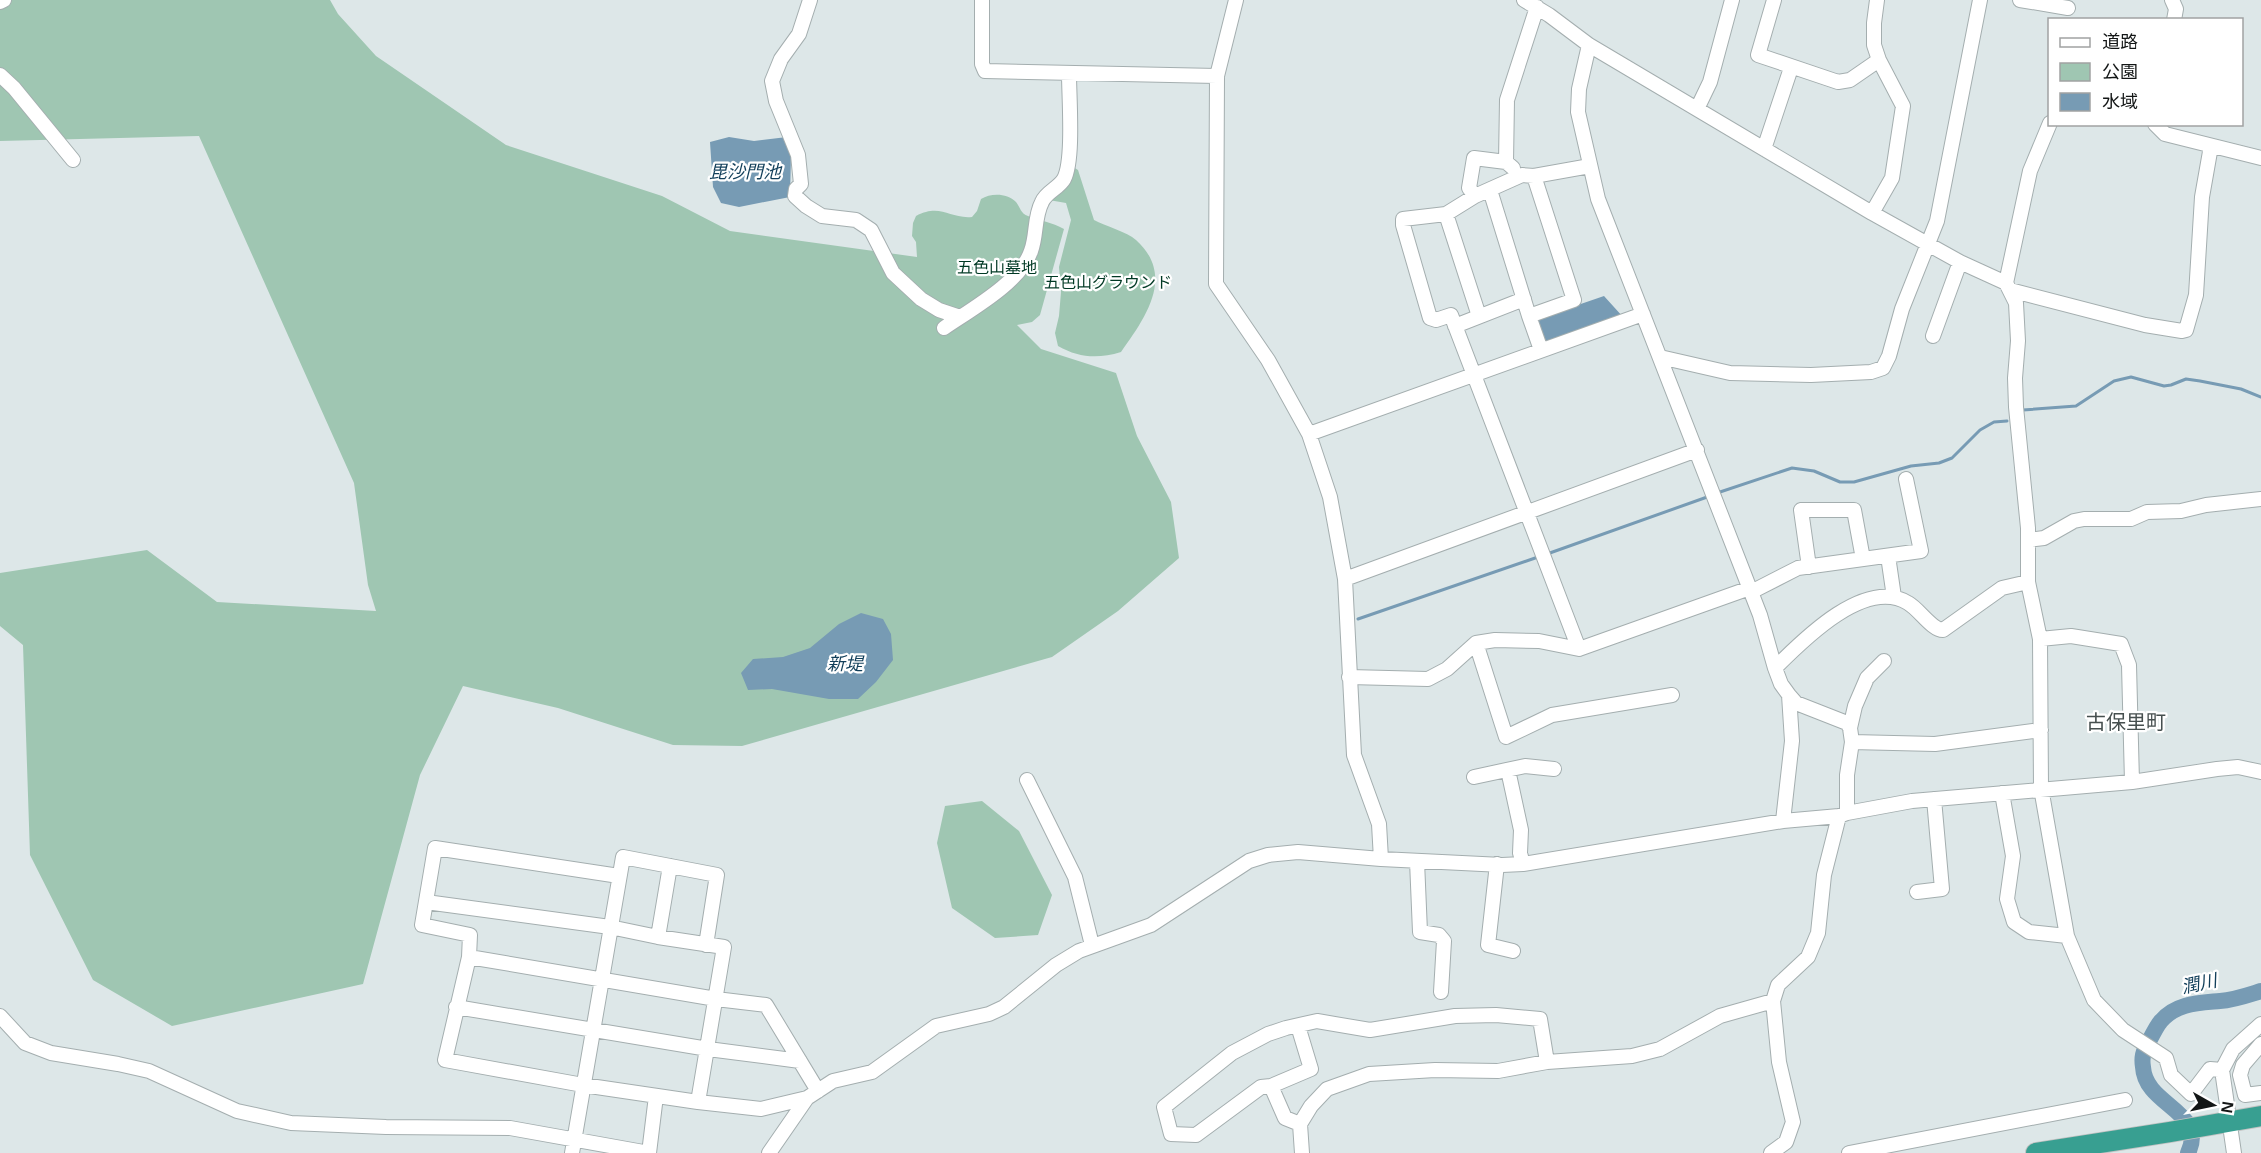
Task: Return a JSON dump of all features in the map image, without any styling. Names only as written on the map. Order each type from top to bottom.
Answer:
[{"type":"highway","points":[[2232,1136],[2261,1116]]},
{"type":"highway","points":[[2036,1153],[2168,1139],[2208,1132],[2232,1136],[2261,1129]]},
{"type":"highway","points":[[2120,1153],[2168,1139]]},
{"type":"street","points":[[810,0],[799,34],[781,59],[772,81],[776,101],[798,155],[801,184],[796,189],[795,196],[822,216],[855,220],[871,230],[892,273],[921,299],[960,317]]},
{"type":"street","points":[[982,0],[982,64],[985,71],[1217,76]]},
{"type":"street","points":[[1236,0],[1217,76],[1216,284],[1268,360],[1309,434],[1330,497],[1345,579],[1353,755],[1379,824],[1381,859]]},
{"type":"street","points":[[1524,0],[1589,45],[1872,213],[1960,262],[2008,287],[2145,325],[2186,330],[2196,295],[2202,197],[2211,146]]},
{"type":"street","points":[[1697,109],[1710,82],[1732,0]]},
{"type":"street","points":[[1774,0],[1758,55],[1838,82],[1850,80],[1879,60]]},
{"type":"street","points":[[1872,213],[1892,178],[1903,106],[1879,60],[1874,45],[1876,0]]},
{"type":"street","points":[[1660,357],[1730,373],[1811,375],[1871,372],[1883,368],[1889,356],[1902,309],[1937,221],[1980,0]]},
{"type":"street","points":[[2020,0],[2070,9]]},
{"type":"street","points":[[2172,0],[2176,9],[2174,18]]},
{"type":"street","points":[[1506,162],[1507,100],[1537,8]]},
{"type":"street","points":[[1589,45],[1579,89],[1578,112],[1598,199],[1751,590],[1781,684],[1797,703],[1847,723],[1851,735]]},
{"type":"street","points":[[1764,149],[1791,68]]},
{"type":"street","points":[[944,328],[1016,274],[1027,262],[1032,248],[1037,215],[1043,199],[1064,179],[1070,147],[1069,74]]},
{"type":"street","points":[[0,75],[14,88],[73,160]]},
{"type":"street","points":[[2048,126],[2030,171],[2008,287],[2016,303],[2018,341],[2015,378],[2016,407],[2028,540],[2028,582],[2040,639],[2041,788],[2067,936],[2094,999],[2123,1030],[2166,1058],[2171,1075],[2191,1094],[2210,1069],[2222,1070]]},
{"type":"street","points":[[2157,126],[2165,134],[2261,158]]},
{"type":"street","points":[[1475,196],[1469,188],[1474,158],[1506,162],[1528,176],[1574,300],[1529,315]]},
{"type":"street","points":[[1579,649],[1451,315],[1436,320],[1430,318],[1403,219],[1446,214],[1475,196],[1528,176],[1590,166]]},
{"type":"street","points":[[1490,190],[1541,350]]},
{"type":"street","points":[[1446,214],[1479,316]]},
{"type":"street","points":[[1933,336],[1960,262]]},
{"type":"street","points":[[1455,326],[1524,299]]},
{"type":"street","points":[[1309,434],[1642,314]]},
{"type":"street","points":[[1345,579],[1697,450]]},
{"type":"street","points":[[1349,677],[1428,679],[1447,669],[1476,643],[1495,640],[1539,641],[1579,649],[1751,590],[1798,568],[1921,551],[1906,479]]},
{"type":"street","points":[[2028,540],[2044,538],[2074,521],[2084,519],[2131,519],[2147,512],[2181,511],[2206,505],[2261,499]]},
{"type":"street","points":[[1809,567],[1801,510],[1854,510],[1863,559]]},
{"type":"street","points":[[1888,556],[1894,597]]},
{"type":"street","points":[[1775,668],[1826,623],[1858,603],[1879,597],[1894,597],[1919,610],[1934,628],[1943,630],[2002,588],[2028,582]]},
{"type":"street","points":[[2040,639],[2071,636],[2121,644],[2125,649],[2129,665],[2132,782]]},
{"type":"street","points":[[1476,643],[1506,737],[1552,715],[1672,695]]},
{"type":"street","points":[[1771,1153],[1786,1142],[1793,1122],[1779,1062],[1773,1001],[1778,985],[1808,957],[1818,933],[1824,875],[1843,814],[1855,706],[1867,678],[1884,661]]},
{"type":"street","points":[[1783,821],[1792,741],[1789,695]]},
{"type":"street","points":[[1851,735],[1935,744],[2041,730]]},
{"type":"street","points":[[1474,777],[1525,766],[1554,769]]},
{"type":"street","points":[[619,876],[435,848],[422,925],[470,935],[469,957],[445,1060],[583,1085],[761,1109],[813,1094],[833,1081],[872,1072],[936,1026],[989,1014],[1004,1007],[1056,965],[1092,945],[1115,940],[1151,926],[1249,861],[1268,855],[1298,852],[1417,861],[1523,864],[1783,821],[1934,799],[1944,800],[2041,788],[2132,782],[2238,767],[2261,772]]},
{"type":"street","points":[[1508,770],[1521,830],[1520,853],[1523,864]]},
{"type":"street","points":[[1027,780],[1075,877],[1092,945]]},
{"type":"street","points":[[2002,793],[2013,856],[2007,899],[2014,922],[2029,932],[2067,936]]},
{"type":"street","points":[[1917,892],[1942,889],[1934,799]]},
{"type":"street","points":[[573,1146],[623,857],[717,875],[706,945]]},
{"type":"street","points":[[1417,861],[1420,932],[1439,935],[1444,941],[1442,992]]},
{"type":"street","points":[[1497,864],[1488,945],[1513,951]]},
{"type":"street","points":[[658,938],[670,866]]},
{"type":"street","points":[[426,903],[610,927],[658,938],[724,947],[698,1102]]},
{"type":"street","points":[[469,957],[716,999],[766,1005],[800,1061],[813,1094]]},
{"type":"street","points":[[1302,1153],[1300,1124],[1311,1106],[1327,1089],[1369,1074],[1435,1070],[1498,1071],[1547,1062],[1632,1056],[1660,1049],[1720,1016],[1773,1001]]},
{"type":"street","points":[[456,1007],[708,1049],[800,1061]]},
{"type":"street","points":[[1298,1026],[1311,1069],[1270,1086],[1261,1087],[1196,1135],[1172,1134],[1164,1107],[1232,1053],[1268,1034],[1298,1026],[1317,1021],[1370,1030],[1455,1016],[1497,1015],[1540,1019],[1547,1062]]},
{"type":"street","points":[[0,1016],[25,1044],[51,1053],[149,1071],[237,1111],[291,1123],[386,1127],[510,1128],[573,1146],[649,1153],[656,1096]]},
{"type":"street","points":[[2232,1136],[2222,1070],[2233,1049],[2261,1024]]},
{"type":"street","points":[[2261,1044],[2243,1065],[2240,1075],[2245,1095],[2261,1093]]},
{"type":"street","points":[[1270,1086],[1285,1118],[1300,1124]]},
{"type":"street","points":[[769,1153],[813,1094]]},
{"type":"street","points":[[1849,1153],[2125,1100]]},
{"type":"green space","name":"五色山墓地","points":[[0,0],[330,0],[338,14],[376,56],[506,145],[662,196],[730,231],[917,257],[916,242],[912,236],[916,216],[925,212],[939,211],[972,217],[981,199],[994,195],[1008,197],[1016,202],[1026,215],[1064,229],[1040,315],[1032,322],[1017,325],[1041,349],[1116,373],[1137,436],[1171,502],[1179,558],[1118,611],[1052,657],[742,746],[673,745],[558,708],[463,686],[420,775],[363,984],[172,1026],[93,980],[30,855],[23,645],[0,626],[0,573],[147,550],[217,602],[376,611],[368,585],[354,483],[199,136],[0,141]]},
{"type":"green space","name":"五色山グラウンド","points":[[1067,163],[1078,170],[1094,220],[1136,240],[1148,254],[1154,268],[1155,282],[1147,311],[1121,352],[1096,356],[1081,355],[1058,346],[1055,333],[1061,292],[1059,267],[1071,220],[1066,203],[1043,199]]},
{"type":"green space","points":[[982,801],[1019,831],[1052,895],[1038,935],[995,938],[952,908],[937,843],[945,806]]},
{"type":"water","name":"毘沙門池","points":[[729,137],[754,141],[787,137],[791,155],[790,197],[739,207],[721,203],[713,187],[710,142]]},
{"type":"water","points":[[1604,296],[1623,317],[1546,345],[1538,322],[1540,318]]},
{"type":"water","name":"新堤","points":[[861,613],[883,619],[891,634],[893,660],[876,682],[858,699],[829,699],[772,689],[748,690],[741,673],[753,659],[783,657],[810,648],[839,624]]},
{"type":"waterway","points":[[2023,410],[2076,406],[2114,381],[2131,377],[2164,386],[2186,379],[2200,381],[2241,389],[2261,397]]},
{"type":"waterway","points":[[1717,493],[1792,468],[1814,471],[1840,482],[1854,482],[1911,466],[1939,463],[1952,458],[1980,430],[1994,422],[2007,421]]},
{"type":"waterway","points":[[1547,554],[1710,496]]},
{"type":"waterway","points":[[1358,619],[1538,557]]},
{"type":"waterway","name":"潤川","points":[[2188,1153],[2192,1139],[2190,1127],[2146,1080],[2142,1062],[2145,1049],[2159,1023],[2181,1007],[2196,1003],[2230,1000],[2261,991]]},
{"type":"district","name":"古保里町","points":[[2126,722]]}]
